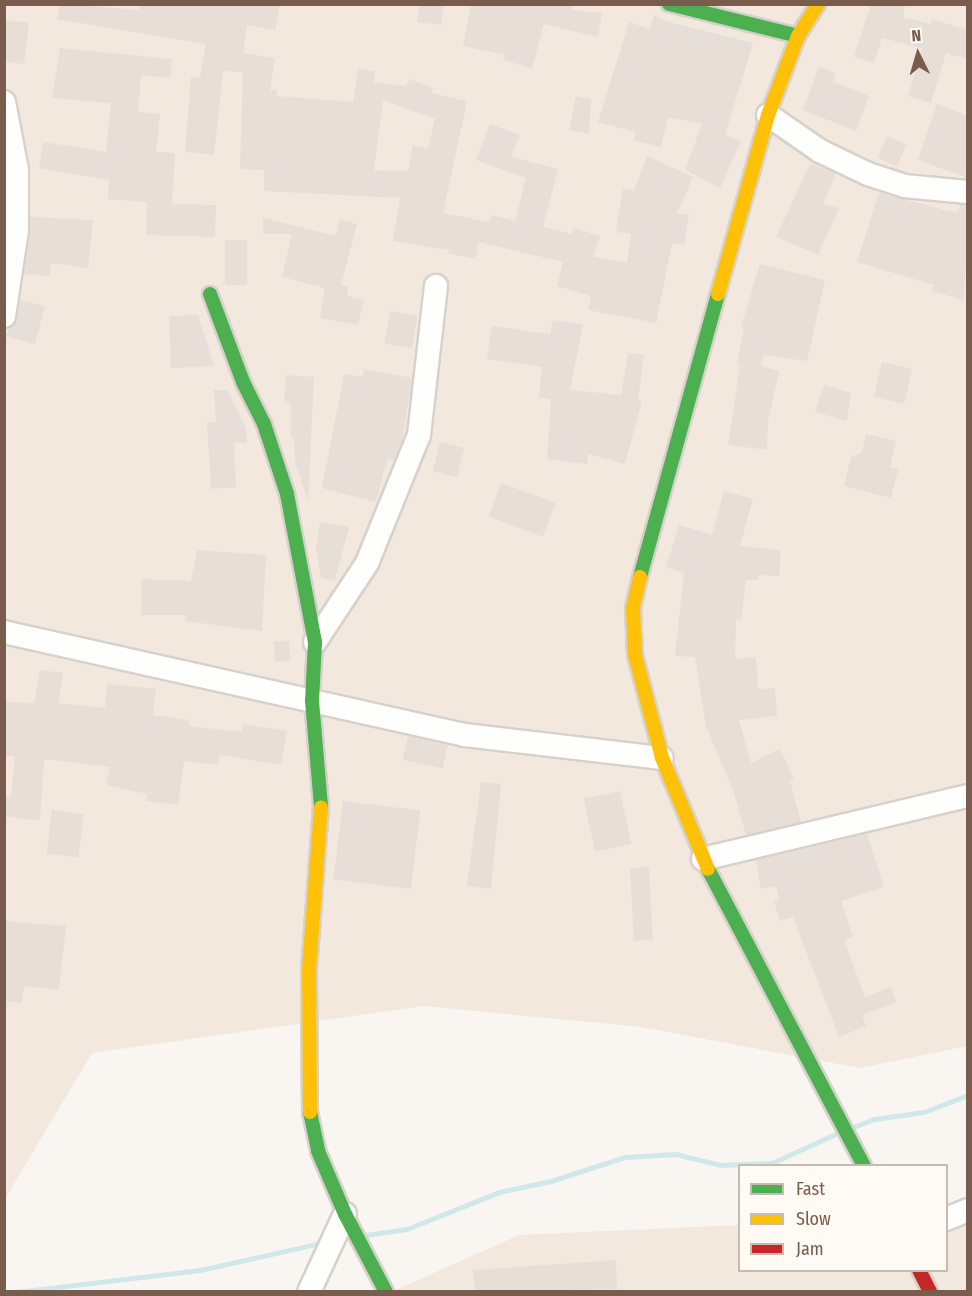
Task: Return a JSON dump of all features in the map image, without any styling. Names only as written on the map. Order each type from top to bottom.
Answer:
[{"type":"main road","points":[[669,4],[798,36]]},
{"type":"main road","points":[[818,4],[798,36],[768,115],[633,608],[635,655],[663,758],[703,859],[863,1164]]},
{"type":"main road","points":[[210,294],[243,382],[264,424],[287,494],[315,642],[312,701],[321,812],[306,1060],[318,1151],[345,1214],[386,1292]]},
{"type":"street","points":[[4,102],[17,170],[17,230],[4,316]]},
{"type":"street","points":[[768,115],[819,151],[868,174],[904,186],[968,192]]},
{"type":"street","points":[[315,642],[367,563],[419,435],[436,286]]},
{"type":"street","points":[[4,632],[465,735],[663,758]]},
{"type":"street","points":[[703,859],[968,796]]},
{"type":"street","points":[[948,1218],[968,1210]]},
{"type":"street","points":[[309,1292],[345,1214]]},
{"type":"shaded area","points":[[5,5],[967,5],[967,1046],[860,1068],[641,1027],[424,1006],[92,1053],[5,1199]]},
{"type":"shaded area","points":[[967,1202],[967,1291],[391,1292],[519,1235],[738,1225],[738,1272],[948,1272],[948,1204]]},
{"type":"building","points":[[60,4],[138,10],[139,4],[280,4],[275,30],[247,25],[243,53],[275,58],[270,90],[277,90],[276,96],[353,102],[358,69],[375,71],[374,82],[406,86],[409,79],[433,88],[431,93],[467,101],[443,213],[489,222],[491,215],[515,221],[526,178],[476,160],[490,124],[520,135],[511,157],[558,169],[543,227],[572,234],[573,228],[600,236],[593,257],[627,263],[631,234],[616,232],[623,189],[634,191],[647,156],[693,177],[677,213],[689,215],[684,245],[672,243],[656,323],[588,310],[591,296],[557,286],[563,262],[479,242],[475,259],[448,253],[449,250],[393,241],[400,198],[264,191],[264,170],[240,169],[243,72],[223,71],[214,155],[185,152],[191,77],[200,78],[206,44],[57,19]],"holes":[[[383,100],[435,119],[428,148],[413,145],[408,171],[374,170]]]},
{"type":"building","points":[[419,4],[444,4],[441,25],[417,22]]},
{"type":"building","points":[[471,4],[574,4],[572,10],[602,13],[598,37],[544,24],[532,68],[503,60],[505,55],[463,46]]},
{"type":"building","points":[[871,4],[905,4],[903,17],[931,24],[932,19],[968,30],[968,59],[946,53],[931,103],[908,96],[922,48],[882,38],[874,63],[854,57]]},
{"type":"building","points":[[654,15],[665,21],[753,43],[725,135],[741,141],[720,188],[685,170],[702,124],[668,117],[661,147],[634,140],[636,132],[598,122],[629,22],[650,29]]},
{"type":"building","points":[[4,20],[29,23],[24,64],[4,61]]},
{"type":"building","points":[[60,48],[172,59],[170,78],[141,75],[138,112],[160,114],[156,152],[175,153],[172,204],[216,205],[215,237],[146,235],[147,202],[108,199],[109,180],[39,168],[43,142],[106,152],[111,103],[52,98]]},
{"type":"building","points":[[819,67],[836,73],[833,82],[869,96],[856,131],[803,110]]},
{"type":"building","points":[[576,96],[591,99],[589,134],[569,130]]},
{"type":"building","points":[[937,104],[968,116],[968,178],[918,160]]},
{"type":"building","points":[[887,136],[906,144],[897,166],[878,158]]},
{"type":"building","points":[[810,164],[836,173],[823,204],[839,208],[818,255],[776,237]]},
{"type":"building","points":[[879,193],[957,213],[960,205],[968,205],[964,300],[932,291],[934,285],[857,262]]},
{"type":"building","points":[[30,217],[93,220],[88,268],[51,263],[50,276],[24,274]]},
{"type":"building","points":[[263,218],[336,236],[340,220],[357,224],[341,285],[348,286],[347,296],[364,300],[358,325],[320,318],[325,288],[282,277],[292,234],[263,234]]},
{"type":"building","points":[[225,240],[247,240],[247,285],[225,285]]},
{"type":"building","points":[[760,264],[825,280],[807,361],[764,355],[761,366],[779,371],[768,421],[767,450],[728,445],[740,366],[737,365],[744,328],[741,327]]},
{"type":"building","points":[[20,300],[45,306],[35,344],[5,336],[17,319]]},
{"type":"building","points":[[390,311],[418,316],[412,348],[384,343]]},
{"type":"building","points":[[198,315],[214,366],[171,368],[169,316]]},
{"type":"building","points":[[553,320],[583,325],[570,390],[621,395],[628,353],[644,355],[638,400],[642,401],[625,464],[588,454],[587,464],[547,459],[551,399],[539,397],[542,367],[487,359],[492,326],[550,334]]},
{"type":"building","points":[[882,362],[912,369],[904,404],[874,397]]},
{"type":"building","points":[[364,369],[412,378],[402,442],[394,460],[387,459],[376,502],[322,488],[344,374],[362,377]]},
{"type":"building","points":[[286,375],[314,377],[308,501],[295,462],[294,438],[291,438],[291,403],[284,403]]},
{"type":"building","points":[[824,385],[851,393],[847,421],[815,412]]},
{"type":"building","points":[[214,390],[227,390],[246,428],[247,443],[234,443],[236,487],[211,489],[207,423],[216,422]]},
{"type":"building","points":[[866,434],[896,441],[890,467],[898,469],[891,498],[844,486],[851,457],[862,452]]},
{"type":"building","points":[[440,442],[464,448],[457,477],[433,471]]},
{"type":"building","points":[[501,483],[556,503],[543,537],[489,517]]},
{"type":"building","points":[[724,491],[753,499],[740,546],[781,550],[779,576],[758,575],[758,580],[746,580],[741,620],[736,619],[735,659],[756,657],[758,689],[775,688],[777,716],[739,720],[751,763],[780,749],[794,779],[790,781],[801,822],[746,835],[734,793],[706,726],[695,657],[675,656],[684,573],[666,567],[679,525],[712,535]]},
{"type":"building","points":[[320,522],[349,527],[335,580],[321,578],[316,548]]},
{"type":"building","points":[[197,550],[266,555],[262,631],[185,621],[186,615],[141,615],[142,579],[191,581]]},
{"type":"building","points":[[289,641],[290,661],[275,662],[274,642]]},
{"type":"building","points":[[40,670],[63,673],[58,703],[105,708],[107,684],[156,689],[153,715],[189,720],[189,726],[242,732],[243,724],[287,731],[281,765],[219,755],[218,765],[184,761],[178,805],[146,801],[147,794],[106,785],[110,767],[44,759],[40,821],[4,816],[4,797],[11,797],[15,756],[4,756],[4,702],[34,703]]},
{"type":"building","points":[[408,736],[448,745],[443,769],[403,759]]},
{"type":"building","points":[[481,782],[501,784],[491,889],[467,886]]},
{"type":"building","points":[[620,791],[631,844],[595,852],[584,799]]},
{"type":"building","points":[[343,801],[420,811],[411,889],[333,879]]},
{"type":"building","points":[[52,810],[84,814],[78,858],[47,854]]},
{"type":"building","points":[[867,834],[884,887],[841,901],[853,937],[844,940],[865,997],[891,987],[896,1002],[862,1015],[866,1026],[839,1037],[793,917],[780,921],[774,901],[779,899],[776,886],[761,889],[756,860]]},
{"type":"building","points":[[649,867],[653,940],[634,941],[630,868]]},
{"type":"building","points":[[4,921],[66,926],[59,990],[24,986],[22,1003],[4,1001]]},
{"type":"building","points":[[616,1260],[617,1289],[475,1292],[473,1270]]},
{"type":"waterway","points":[[854,1127],[874,1119],[924,1112],[968,1095]]},
{"type":"waterway","points":[[746,1164],[772,1163],[835,1134]]},
{"type":"waterway","points":[[366,1235],[407,1229],[499,1192],[551,1181],[625,1157],[676,1154],[720,1165],[738,1164]]},
{"type":"waterway","points":[[16,1292],[200,1270],[325,1242]]},
{"type":"traffic: fast","points":[[669,4],[798,36]]},
{"type":"traffic: fast","points":[[210,294],[243,382],[264,424],[287,494],[315,642],[312,701],[321,807]]},
{"type":"traffic: fast","points":[[640,577],[718,294]]},
{"type":"traffic: fast","points":[[708,869],[863,1164]]},
{"type":"traffic: fast","points":[[310,1112],[318,1151],[345,1214],[386,1292]]},
{"type":"traffic: slow","points":[[718,294],[768,115],[798,36],[818,4]]},
{"type":"traffic: slow","points":[[640,577],[633,608],[635,655],[662,758],[708,869]]},
{"type":"traffic: slow","points":[[310,1112],[309,970],[321,807]]},
{"type":"traffic: jam","points":[[920,1272],[930,1292]]}]
